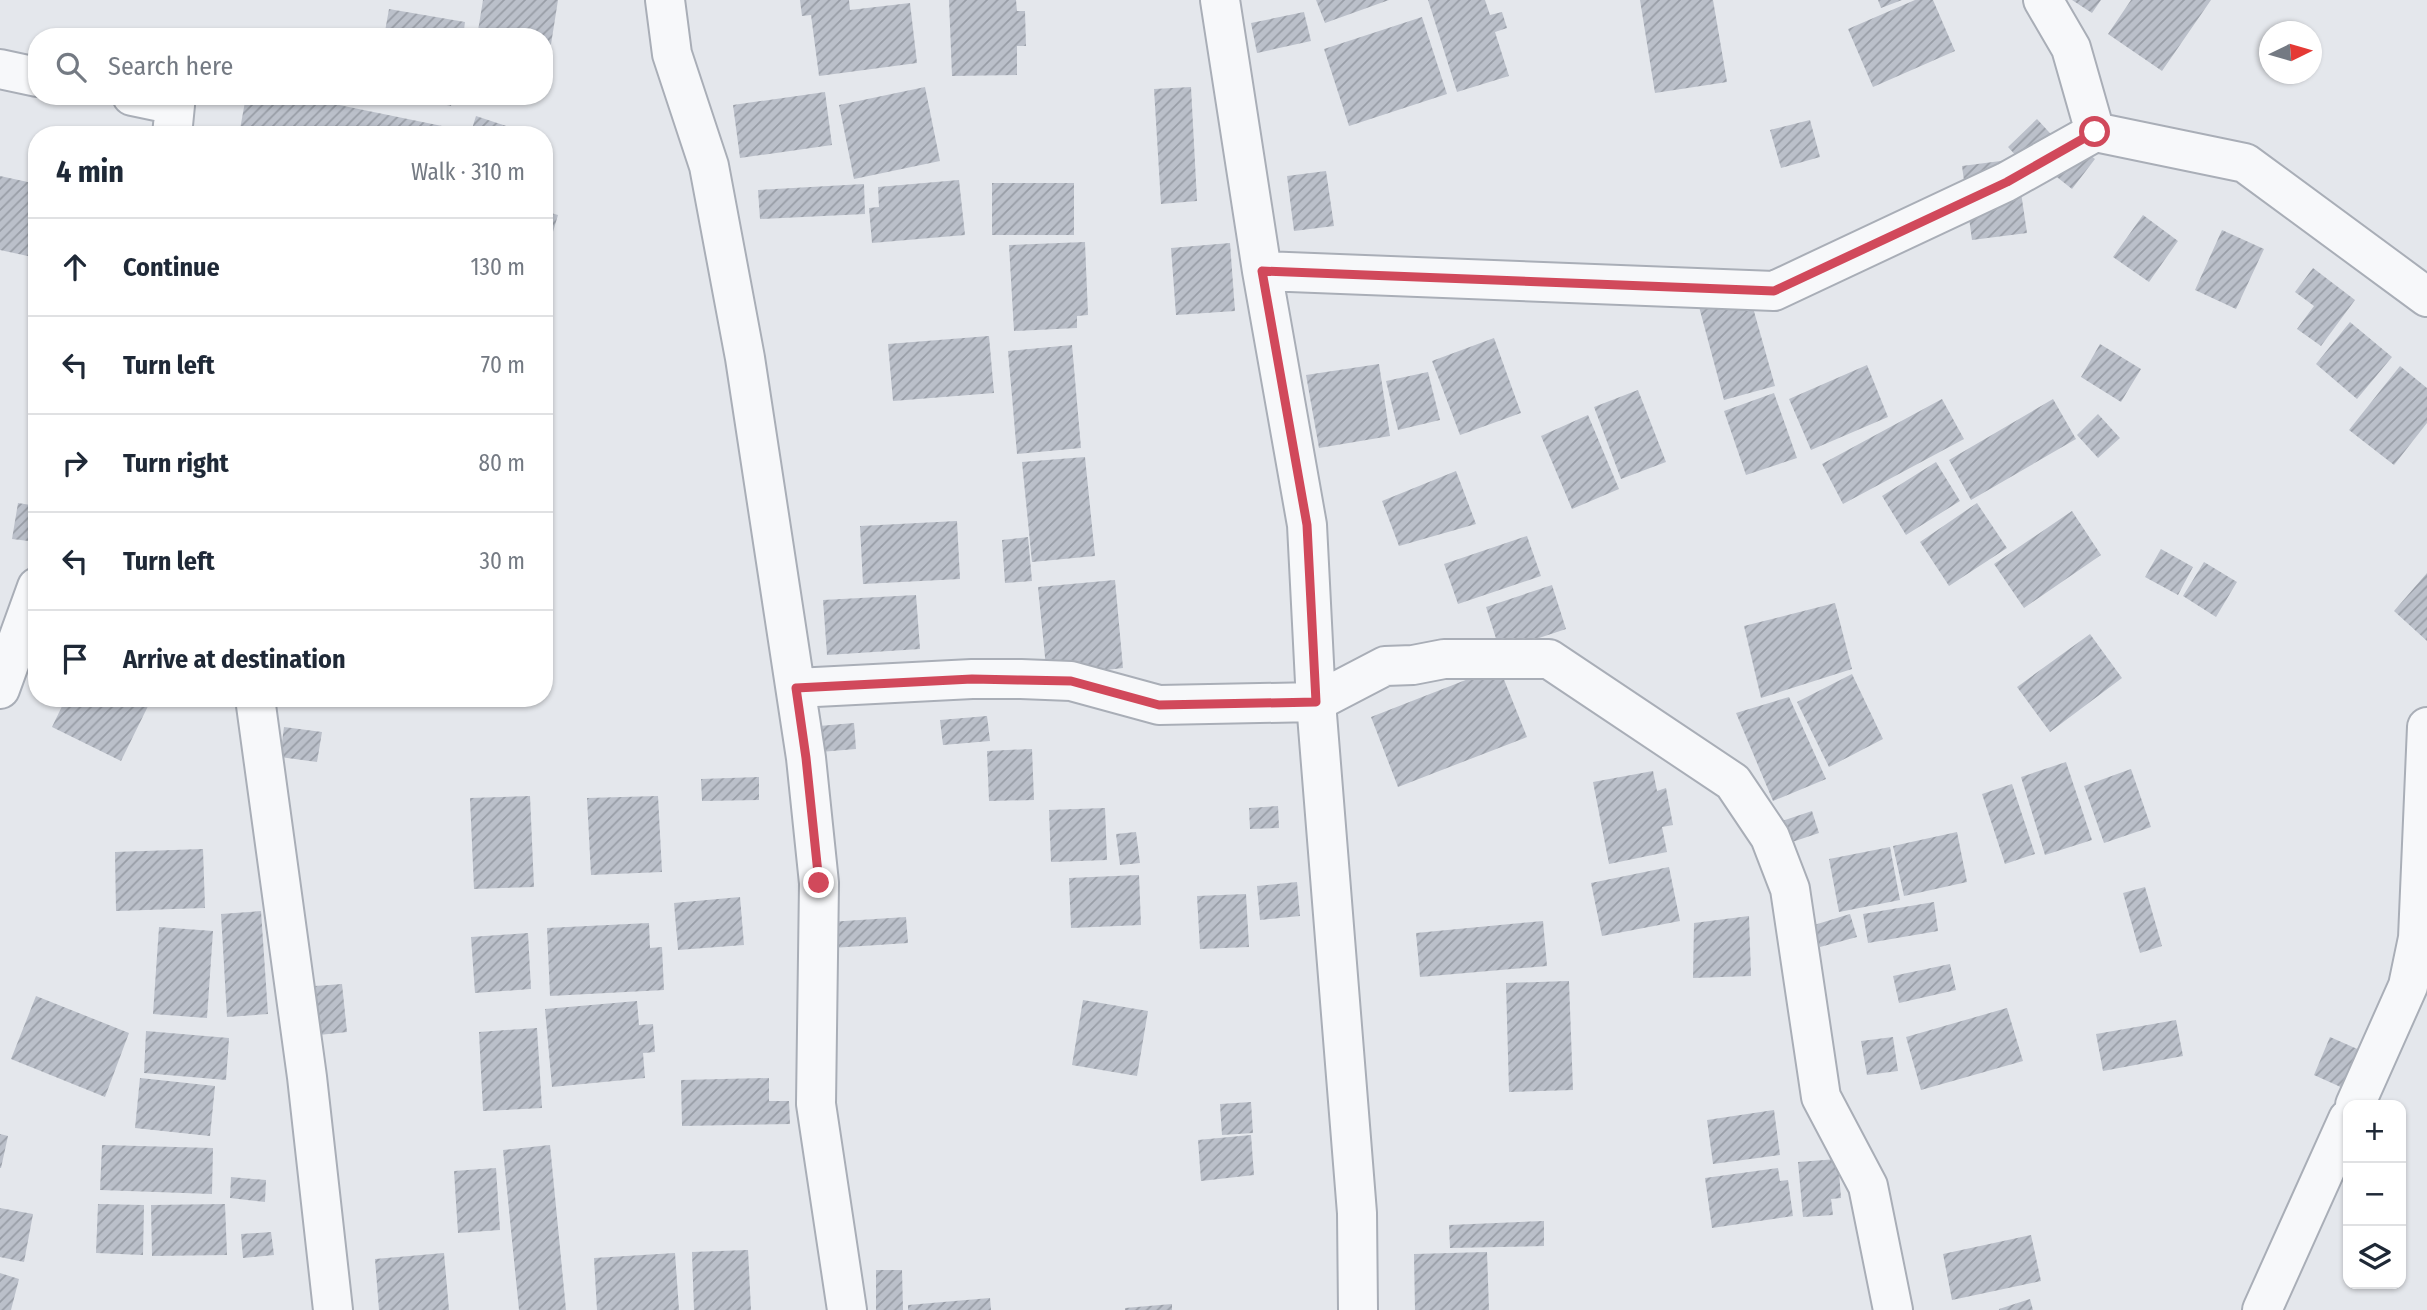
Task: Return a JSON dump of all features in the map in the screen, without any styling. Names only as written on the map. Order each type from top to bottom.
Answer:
[{"type":"street","points":[[665,0],[673,54],[709,166],[745,358],[806,758],[819,883],[816,1104],[847,1310]]},
{"type":"street","points":[[1220,0],[1262,271],[1307,525],[1316,702],[1357,1213],[1358,1310]]},
{"type":"street","points":[[2043,0],[2071,48],[2095,132]]},
{"type":"street","points":[[0,69],[28,75]]},
{"type":"street","points":[[173,126],[175,105]]},
{"type":"street","points":[[1262,271],[1774,291],[2007,182],[2095,132],[2245,163],[2427,297]]},
{"type":"street","points":[[0,689],[28,612]]},
{"type":"street","points":[[796,688],[972,679],[1071,681],[1159,705],[1316,702],[1385,666],[1413,665],[1444,659],[1549,659],[1733,782],[1770,837],[1790,889],[1821,1097],[1868,1186],[1893,1310]]},
{"type":"street","points":[[256,707],[307,1077],[333,1310]]},
{"type":"street","points":[[2357,1100],[2408,986],[2418,938],[2423,902],[2427,727]]},
{"type":"street","points":[[2262,1310],[2343,1130]]},
{"type":"building","points":[[483,0],[558,0],[553,32],[553,28],[478,28]]},
{"type":"building","points":[[800,0],[849,0],[850,10],[910,3],[917,63],[819,76],[811,15],[802,16]]},
{"type":"building","points":[[949,0],[1016,0],[1017,11],[1025,11],[1026,46],[1017,46],[1017,75],[952,76]]},
{"type":"building","points":[[1316,0],[1389,0],[1325,23]]},
{"type":"building","points":[[1428,0],[1485,0],[1490,15],[1502,12],[1507,28],[1495,32],[1509,76],[1457,92]]},
{"type":"building","points":[[1640,0],[1713,0],[1727,82],[1655,93]]},
{"type":"building","points":[[1878,0],[1902,0],[1881,8]]},
{"type":"building","points":[[1915,0],[1933,0],[1955,51],[1873,87],[1848,29]]},
{"type":"building","points":[[2072,0],[2101,0],[2092,13]]},
{"type":"building","points":[[2131,0],[2211,0],[2162,71],[2108,34]]},
{"type":"building","points":[[389,9],[465,22],[464,28],[386,28]]},
{"type":"building","points":[[1304,12],[1311,41],[1257,53],[1251,23]]},
{"type":"building","points":[[1422,17],[1447,94],[1349,126],[1324,49]]},
{"type":"building","points":[[925,87],[940,161],[854,179],[839,105]]},
{"type":"building","points":[[1191,87],[1197,201],[1161,204],[1154,89]]},
{"type":"building","points":[[825,92],[832,145],[740,158],[733,105]]},
{"type":"building","points":[[244,105],[339,105],[442,126],[241,126]]},
{"type":"building","points":[[476,116],[507,126],[473,126]]},
{"type":"building","points":[[2037,119],[2059,143],[2030,171],[2008,147]]},
{"type":"building","points":[[1810,120],[1820,157],[1781,168],[1770,130]]},
{"type":"building","points":[[2071,140],[2095,159],[2072,189],[2048,170]]},
{"type":"building","points":[[2016,159],[2027,233],[1972,240],[1962,166]]},
{"type":"building","points":[[1326,171],[1334,226],[1294,231],[1287,176]]},
{"type":"building","points":[[0,176],[28,182],[28,256],[0,250]]},
{"type":"building","points":[[959,180],[965,235],[872,243],[869,208],[879,207],[878,187]]},
{"type":"building","points":[[992,183],[1074,183],[1074,235],[992,235]]},
{"type":"building","points":[[864,184],[865,214],[760,219],[758,190]]},
{"type":"building","points":[[553,214],[558,215],[553,232]]},
{"type":"building","points":[[2143,215],[2178,241],[2149,282],[2113,257]]},
{"type":"building","points":[[2222,230],[2264,249],[2236,309],[2195,290]]},
{"type":"building","points":[[1085,242],[1088,315],[1077,316],[1077,328],[1014,331],[1009,245]]},
{"type":"building","points":[[1230,243],[1235,311],[1176,315],[1171,248]]},
{"type":"building","points":[[2313,268],[2355,300],[2321,346],[2297,329],[2314,306],[2295,292]]},
{"type":"building","points":[[1748,290],[1775,386],[1724,400],[1698,303]]},
{"type":"building","points":[[2350,322],[2392,357],[2357,399],[2316,364]]},
{"type":"building","points":[[989,336],[994,393],[893,401],[888,344]]},
{"type":"building","points":[[1494,338],[1521,413],[1460,435],[1432,361]]},
{"type":"building","points":[[2100,344],[2141,369],[2121,402],[2081,377]]},
{"type":"building","points":[[1072,345],[1081,448],[1017,454],[1008,351]]},
{"type":"building","points":[[1379,364],[1390,436],[1319,448],[1306,375]]},
{"type":"building","points":[[1867,365],[1888,417],[1811,450],[1789,399]]},
{"type":"building","points":[[2400,366],[2427,388],[2427,423],[2394,465],[2349,430]]},
{"type":"building","points":[[1428,372],[1440,420],[1398,430],[1386,381]]},
{"type":"building","points":[[1638,390],[1666,462],[1621,479],[1594,407]]},
{"type":"building","points":[[1774,393],[1797,458],[1746,475],[1724,411]]},
{"type":"building","points":[[1942,399],[1964,439],[1843,504],[1822,464]]},
{"type":"building","points":[[2053,399],[2076,439],[1971,500],[1949,460]]},
{"type":"building","points":[[2098,414],[2120,438],[2098,458],[2077,435]]},
{"type":"building","points":[[1588,415],[1619,489],[1572,509],[1541,436]]},
{"type":"building","points":[[1085,457],[1095,556],[1032,562],[1022,462]]},
{"type":"building","points":[[1936,462],[1960,501],[1906,535],[1882,496]]},
{"type":"building","points":[[1456,471],[1476,524],[1399,546],[1382,501]]},
{"type":"building","points":[[18,503],[28,505],[28,541],[12,539]]},
{"type":"building","points":[[1977,503],[2007,548],[1949,586],[1920,542]]},
{"type":"building","points":[[2072,511],[2101,555],[2024,608],[1994,564]]},
{"type":"building","points":[[957,521],[960,579],[863,584],[860,526]]},
{"type":"building","points":[[1527,536],[1541,576],[1458,604],[1444,564]]},
{"type":"building","points":[[1028,537],[1032,581],[1005,583],[1002,540]]},
{"type":"building","points":[[2161,549],[2193,567],[2178,595],[2145,577]]},
{"type":"building","points":[[2204,562],[2237,582],[2216,617],[2183,596]]},
{"type":"building","points":[[2427,573],[2427,641],[2394,611]]},
{"type":"building","points":[[1115,580],[1123,668],[1047,677],[1038,587]]},
{"type":"building","points":[[1552,585],[1566,629],[1500,651],[1486,607]]},
{"type":"building","points":[[916,595],[920,649],[827,655],[823,600]]},
{"type":"building","points":[[1835,603],[1852,669],[1761,698],[1744,626]]},
{"type":"building","points":[[2090,634],[2122,678],[2050,732],[2017,687]]},
{"type":"building","points":[[1499,667],[1527,737],[1398,787],[1371,717]]},
{"type":"building","points":[[1852,674],[1883,739],[1829,767],[1797,702]]},
{"type":"building","points":[[1789,697],[1826,779],[1773,801],[1736,713]]},
{"type":"building","points":[[62,707],[148,707],[121,761],[52,727]]},
{"type":"building","points":[[987,716],[990,741],[943,745],[940,720]]},
{"type":"building","points":[[854,723],[856,749],[820,752],[819,726]]},
{"type":"building","points":[[284,727],[322,732],[317,762],[280,757]]},
{"type":"building","points":[[1032,749],[1034,800],[989,801],[987,751]]},
{"type":"building","points":[[2066,762],[2092,840],[2045,855],[2021,777]]},
{"type":"building","points":[[2131,769],[2151,827],[2104,843],[2084,786]]},
{"type":"building","points":[[1653,771],[1657,791],[1666,788],[1673,825],[1662,827],[1667,852],[1609,864],[1593,782]]},
{"type":"building","points":[[759,777],[759,800],[702,801],[701,779]]},
{"type":"building","points":[[2012,784],[2035,854],[2005,864],[1982,794]]},
{"type":"building","points":[[530,796],[534,887],[474,889],[470,798]]},
{"type":"building","points":[[658,796],[662,872],[591,875],[587,798]]},
{"type":"building","points":[[1278,806],[1279,828],[1250,829],[1249,808]]},
{"type":"building","points":[[1105,808],[1107,860],[1051,862],[1049,810]]},
{"type":"building","points":[[1812,811],[1819,833],[1789,843],[1782,821]]},
{"type":"building","points":[[1136,832],[1140,863],[1120,865],[1116,834]]},
{"type":"building","points":[[1957,832],[1967,882],[1904,896],[1893,846]]},
{"type":"building","points":[[1890,847],[1900,900],[1839,912],[1829,859]]},
{"type":"building","points":[[203,849],[205,908],[116,911],[115,852]]},
{"type":"building","points":[[1669,867],[1680,921],[1602,936],[1591,883]]},
{"type":"building","points":[[1139,875],[1141,925],[1071,928],[1069,878]]},
{"type":"building","points":[[1297,882],[1300,916],[1260,920],[1257,886]]},
{"type":"building","points":[[2145,887],[2162,946],[2140,953],[2123,893]]},
{"type":"building","points":[[1246,894],[1249,947],[1200,949],[1197,896]]},
{"type":"building","points":[[740,897],[744,945],[678,950],[674,903]]},
{"type":"building","points":[[1934,902],[1938,931],[1868,943],[1863,914]]},
{"type":"building","points":[[261,911],[268,1014],[227,1017],[221,914]]},
{"type":"building","points":[[1850,914],[1857,937],[1820,947],[1814,925]]},
{"type":"building","points":[[1749,916],[1751,976],[1693,978],[1694,923]]},
{"type":"building","points":[[906,917],[908,943],[832,948],[829,922]]},
{"type":"building","points":[[1543,921],[1547,966],[1420,977],[1416,933]]},
{"type":"building","points":[[649,923],[650,948],[662,947],[664,990],[550,996],[547,928]]},
{"type":"building","points":[[159,927],[213,931],[207,1018],[153,1014]]},
{"type":"building","points":[[528,933],[531,989],[475,993],[471,937]]},
{"type":"building","points":[[1950,964],[1956,990],[1899,1003],[1893,976]]},
{"type":"building","points":[[1569,981],[1573,1090],[1509,1092],[1506,983]]},
{"type":"building","points":[[342,984],[347,1032],[319,1035],[315,986]]},
{"type":"building","points":[[36,996],[129,1033],[105,1097],[11,1059]]},
{"type":"building","points":[[1083,1000],[1148,1011],[1137,1076],[1072,1065]]},
{"type":"building","points":[[637,1001],[639,1025],[653,1024],[655,1052],[643,1053],[645,1078],[552,1087],[545,1009]]},
{"type":"building","points":[[2007,1008],[2023,1061],[1921,1090],[1906,1037]]},
{"type":"building","points":[[2176,1020],[2183,1056],[2103,1071],[2096,1034]]},
{"type":"building","points":[[537,1028],[542,1108],[483,1111],[479,1032]]},
{"type":"building","points":[[146,1031],[229,1038],[226,1080],[144,1073]]},
{"type":"building","points":[[1893,1037],[1898,1071],[1867,1075],[1861,1041]]},
{"type":"building","points":[[2330,1037],[2371,1055],[2354,1093],[2314,1075]]},
{"type":"building","points":[[140,1078],[215,1086],[210,1136],[135,1128]]},
{"type":"building","points":[[769,1078],[769,1101],[789,1101],[790,1124],[682,1126],[681,1080]]},
{"type":"building","points":[[1251,1102],[1253,1133],[1222,1135],[1220,1104]]},
{"type":"building","points":[[1774,1110],[1780,1155],[1713,1164],[1707,1120]]},
{"type":"building","points":[[0,1134],[8,1136],[1,1168],[0,1168]]},
{"type":"building","points":[[1251,1135],[1254,1175],[1201,1181],[1198,1140]]},
{"type":"building","points":[[102,1145],[213,1148],[212,1194],[100,1190]]},
{"type":"building","points":[[550,1145],[566,1310],[519,1310],[503,1150]]},
{"type":"building","points":[[1838,1159],[1841,1198],[1831,1199],[1833,1215],[1803,1217],[1798,1162]]},
{"type":"building","points":[[496,1168],[500,1230],[458,1233],[454,1171]]},
{"type":"building","points":[[1778,1168],[1780,1181],[1788,1180],[1793,1216],[1712,1228],[1705,1178]]},
{"type":"building","points":[[231,1177],[266,1180],[265,1202],[230,1198]]},
{"type":"building","points":[[98,1204],[144,1205],[143,1255],[96,1253]]},
{"type":"building","points":[[225,1204],[227,1255],[152,1256],[151,1205]]},
{"type":"building","points":[[0,1208],[33,1214],[24,1262],[0,1257]]},
{"type":"building","points":[[1544,1221],[1544,1246],[1450,1248],[1449,1225]]},
{"type":"building","points":[[271,1232],[274,1255],[243,1258],[241,1234]]},
{"type":"building","points":[[2031,1235],[2041,1281],[1952,1300],[1943,1254]]},
{"type":"building","points":[[748,1250],[751,1310],[694,1310],[692,1252]]},
{"type":"building","points":[[1487,1252],[1489,1310],[1415,1310],[1414,1254]]},
{"type":"building","points":[[444,1253],[449,1310],[379,1310],[375,1259]]},
{"type":"building","points":[[675,1253],[679,1310],[597,1310],[594,1258]]},
{"type":"building","points":[[876,1270],[902,1270],[903,1310],[876,1310]]},
{"type":"building","points":[[0,1273],[19,1279],[11,1310],[0,1310]]},
{"type":"building","points":[[990,1298],[991,1310],[908,1310],[908,1305]]},
{"type":"building","points":[[2030,1299],[2033,1310],[1999,1310],[1999,1309]]},
{"type":"building","points":[[1172,1304],[1172,1310],[1125,1310],[1125,1308]]},
{"type":"route","points":[[819,883],[796,688],[972,679],[1071,681],[1159,705],[1316,702],[1307,525],[1262,271],[1774,291],[2007,182],[2095,132]]}]
